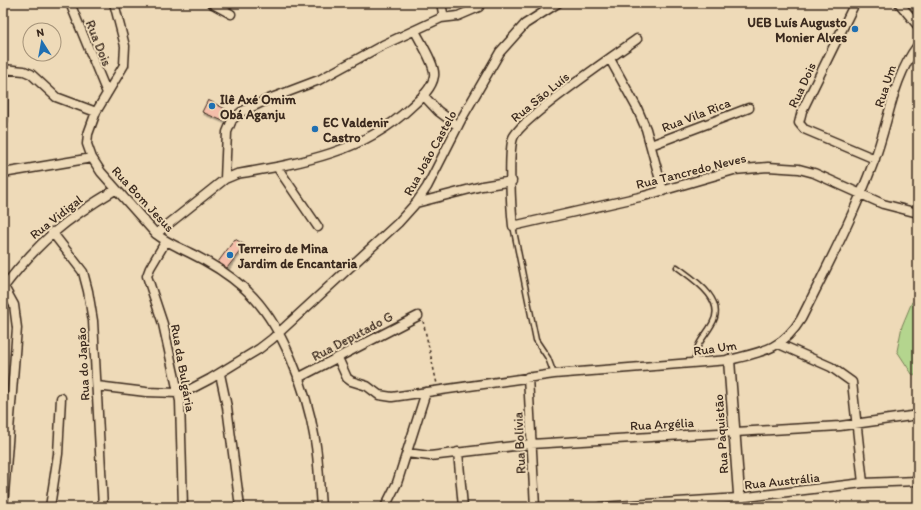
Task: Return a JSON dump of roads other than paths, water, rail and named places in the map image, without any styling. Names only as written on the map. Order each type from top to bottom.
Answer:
[{"type":"street","name":"Rua Dois","points":[[70,3],[107,93]]},
{"type":"street","name":"Rua Bom Jesus","points":[[114,3],[125,46],[125,58],[121,72],[96,112],[88,134],[87,144],[92,158],[115,190],[156,234],[166,241],[209,263],[244,288],[266,312],[279,332],[298,378],[316,441],[321,507]]},
{"type":"street","points":[[211,3],[231,14]]},
{"type":"street","points":[[441,3],[443,13],[441,18]]},
{"type":"street","name":"Rua João Castelo","points":[[97,386],[146,392],[178,393],[193,388],[220,374],[259,349],[398,223],[416,203],[440,164],[458,126],[500,52],[525,24],[558,3]]},
{"type":"street","name":"Rua Dois","points":[[855,3],[806,104],[800,118],[800,123],[804,129],[875,159]]},
{"type":"street","points":[[899,3],[918,26]]},
{"type":"street","points":[[225,178],[227,132],[236,116],[263,101],[319,80],[383,45],[416,31],[441,18],[454,17],[479,7]]},
{"type":"street","points":[[156,234],[225,178],[237,174],[315,159],[350,148],[392,124],[423,96],[432,83],[434,73],[416,31]]},
{"type":"street","name":"Rua São Luís","points":[[513,226],[512,144],[518,130],[564,92],[636,39]]},
{"type":"street","name":"Rua Um","points":[[338,358],[347,378],[351,382],[366,386],[380,395],[392,398],[554,374],[729,360],[752,355],[779,344],[793,332],[801,319],[861,195],[875,159],[901,72],[918,45]]},
{"type":"street","name":"Rua Vila Rica","points":[[610,59],[637,108],[651,145],[663,190]]},
{"type":"street","points":[[3,121],[3,68],[24,71],[31,74],[56,97],[96,112]]},
{"type":"street","points":[[423,96],[438,111],[458,126]]},
{"type":"street","name":"Rua Vila Rica","points":[[651,145],[749,108]]},
{"type":"street","points":[[3,173],[92,158]]},
{"type":"street","points":[[277,167],[318,227]]},
{"type":"street","name":"Rua Tancredo Neves","points":[[513,226],[663,190],[734,170],[768,167],[799,169],[814,173],[844,185],[861,195],[883,204],[918,214]]},
{"type":"street","points":[[416,203],[482,186],[512,181]]},
{"type":"street","name":"Rua Vidigal","points":[[3,288],[31,253],[52,232],[73,216],[115,190]]},
{"type":"street","name":"Rua do Japão","points":[[52,232],[76,261],[86,281],[93,321],[103,507]]},
{"type":"street","name":"Rua da Bulgária","points":[[166,241],[147,276],[163,324],[178,393],[180,408],[183,507]]},
{"type":"street","points":[[3,288],[14,305],[17,328],[3,507]]},
{"type":"street","name":"Rua Deputado G","points":[[298,378],[418,316]]},
{"type":"street","points":[[779,344],[831,367],[851,381],[854,388],[856,424],[864,484]]},
{"type":"street","name":"Rua Paquistão","points":[[729,360],[740,502]]},
{"type":"street","points":[[220,374],[240,507]]},
{"type":"street","name":"Rua Bolívia","points":[[528,377],[535,507]]},
{"type":"street","points":[[385,507],[397,483],[426,392]]},
{"type":"street","points":[[50,507],[58,454],[61,398]]},
{"type":"street","name":"Rua Argélia","points":[[407,453],[430,456],[531,444],[856,424],[918,415]]},
{"type":"street","points":[[458,452],[463,507]]},
{"type":"street","name":"Rua Austrália","points":[[601,507],[740,502],[864,484],[918,481]]},
{"type":"lane","points":[[513,226],[536,340],[548,358],[554,374]]},
{"type":"lane","points":[[677,267],[707,290],[712,297],[716,312],[713,323],[696,347],[695,363]]},
{"type":"place","name":"UEB Luís Augusto Monier Alves","points":[[855,29]]},
{"type":"place","name":"Ilê Axé Omim Obá Aganju","points":[[212,106]]},
{"type":"place","name":"EC Valdenir Castro","points":[[315,129]]},
{"type":"place","name":"Terreiro de Mina Jardim de Encantaria","points":[[230,255]]}]
